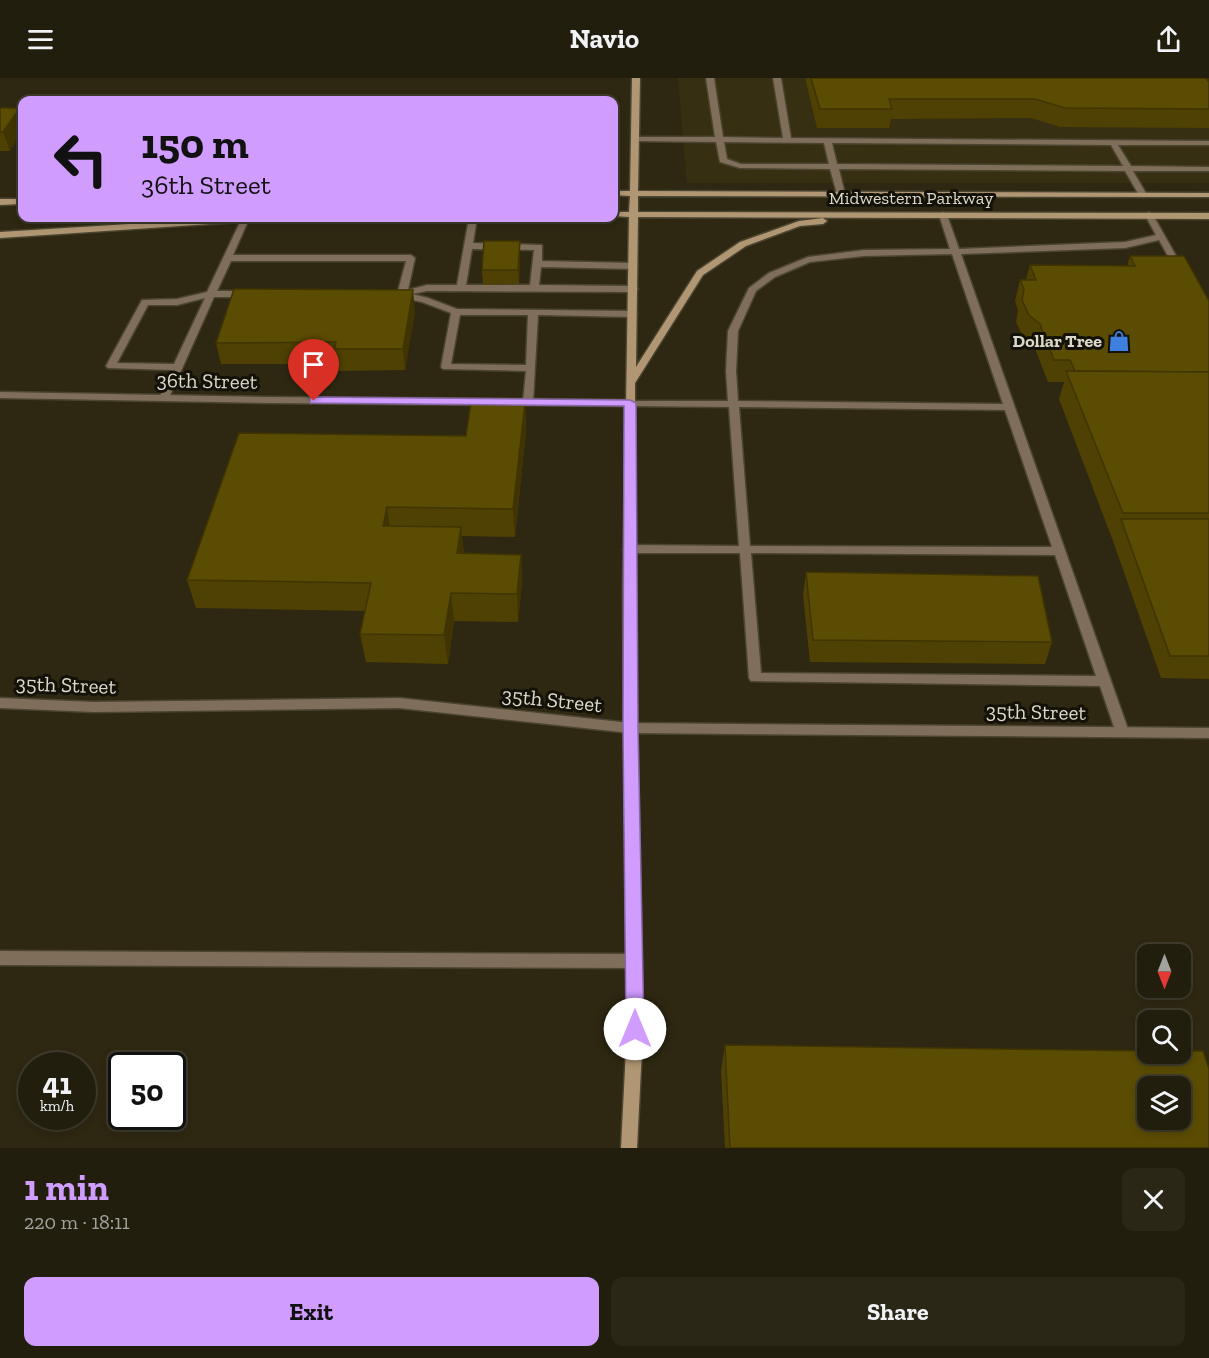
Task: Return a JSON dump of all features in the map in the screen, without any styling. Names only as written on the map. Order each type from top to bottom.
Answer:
[{"type":"main road","points":[[629,1148],[635,1029],[629,549],[636,78]]},
{"type":"main road","name":"Midwestern Parkway","points":[[618,193],[1209,195]]},
{"type":"main road","points":[[0,202],[18,202]]},
{"type":"main road","name":"Midwestern Parkway","points":[[618,214],[1209,216]]},
{"type":"main road","points":[[630,383],[700,273],[743,244],[799,224],[865,215]]},
{"type":"main road","points":[[0,235],[199,222]]},
{"type":"street","points":[[710,78],[718,140],[723,160],[740,166],[1209,169]]},
{"type":"street","points":[[777,78],[787,140]]},
{"type":"street","points":[[636,139],[1209,143]]},
{"type":"street","points":[[827,140],[841,194]]},
{"type":"street","points":[[1113,142],[1143,195]]},
{"type":"street","points":[[943,215],[1122,732]]},
{"type":"street","points":[[1149,215],[1186,282]]},
{"type":"street","points":[[164,398],[244,222]]},
{"type":"street","points":[[462,288],[472,222]]},
{"type":"street","points":[[1104,681],[755,678],[733,404],[733,331],[752,290],[772,275],[808,260],[864,253],[1030,250],[1125,245],[1161,237]]},
{"type":"street","points":[[468,246],[539,247],[534,288]]},
{"type":"street","points":[[227,258],[411,258],[402,294]]},
{"type":"street","points":[[537,264],[633,266]]},
{"type":"street","points":[[382,294],[402,294],[427,288],[633,289]]},
{"type":"street","points":[[178,367],[111,366],[145,302],[177,302],[211,294],[256,297]]},
{"type":"street","points":[[402,294],[456,312],[632,314]]},
{"type":"street","points":[[456,312],[446,367],[531,368]]},
{"type":"street","points":[[528,402],[533,312]]},
{"type":"street","name":"36th Street","points":[[0,395],[1010,406]]},
{"type":"street","points":[[629,549],[1060,551]]},
{"type":"street","name":"35th Street","points":[[0,703],[94,707],[399,703],[630,728],[1209,733]]},
{"type":"street","points":[[0,958],[634,961]]},
{"type":"shaded area","points":[[678,78],[1209,78],[1209,183],[687,183]]},
{"type":"building","points":[[811,78],[1206,78],[1209,82],[1209,109],[1065,108],[1035,99],[889,99],[892,109],[820,109]]},
{"type":"building","points":[[0,108],[18,108],[3,132],[0,132]]},
{"type":"building","points":[[484,241],[520,241],[518,270],[482,270]]},
{"type":"building","name":"Dollar Tree","points":[[1130,256],[1184,256],[1209,301],[1209,372],[1075,371],[1070,360],[1054,360],[1040,324],[1029,315],[1022,300],[1024,289],[1020,280],[1036,280],[1030,265],[1135,266]]},
{"type":"building","points":[[234,289],[413,290],[403,349],[334,349],[336,342],[216,343]]},
{"type":"building","points":[[1066,371],[1209,372],[1209,513],[1123,513]]},
{"type":"building","points":[[471,402],[525,403],[513,509],[387,507],[383,526],[461,527],[457,553],[521,555],[517,594],[451,593],[444,635],[360,634],[371,583],[187,580],[239,433],[466,436]]},
{"type":"building","points":[[1121,519],[1209,519],[1209,656],[1170,656]]},
{"type":"building","points":[[806,572],[1038,576],[1052,642],[813,640]]},
{"type":"building","points":[[725,1045],[1137,1051],[1137,1064],[1191,1064],[1191,1051],[1203,1051],[1209,1069],[1209,1148],[730,1148]]},
{"type":"place","name":"Dollar Tree","points":[[1119,341]]},
{"type":"route","points":[[314,401],[630,403],[630,728],[635,1029]]}]
